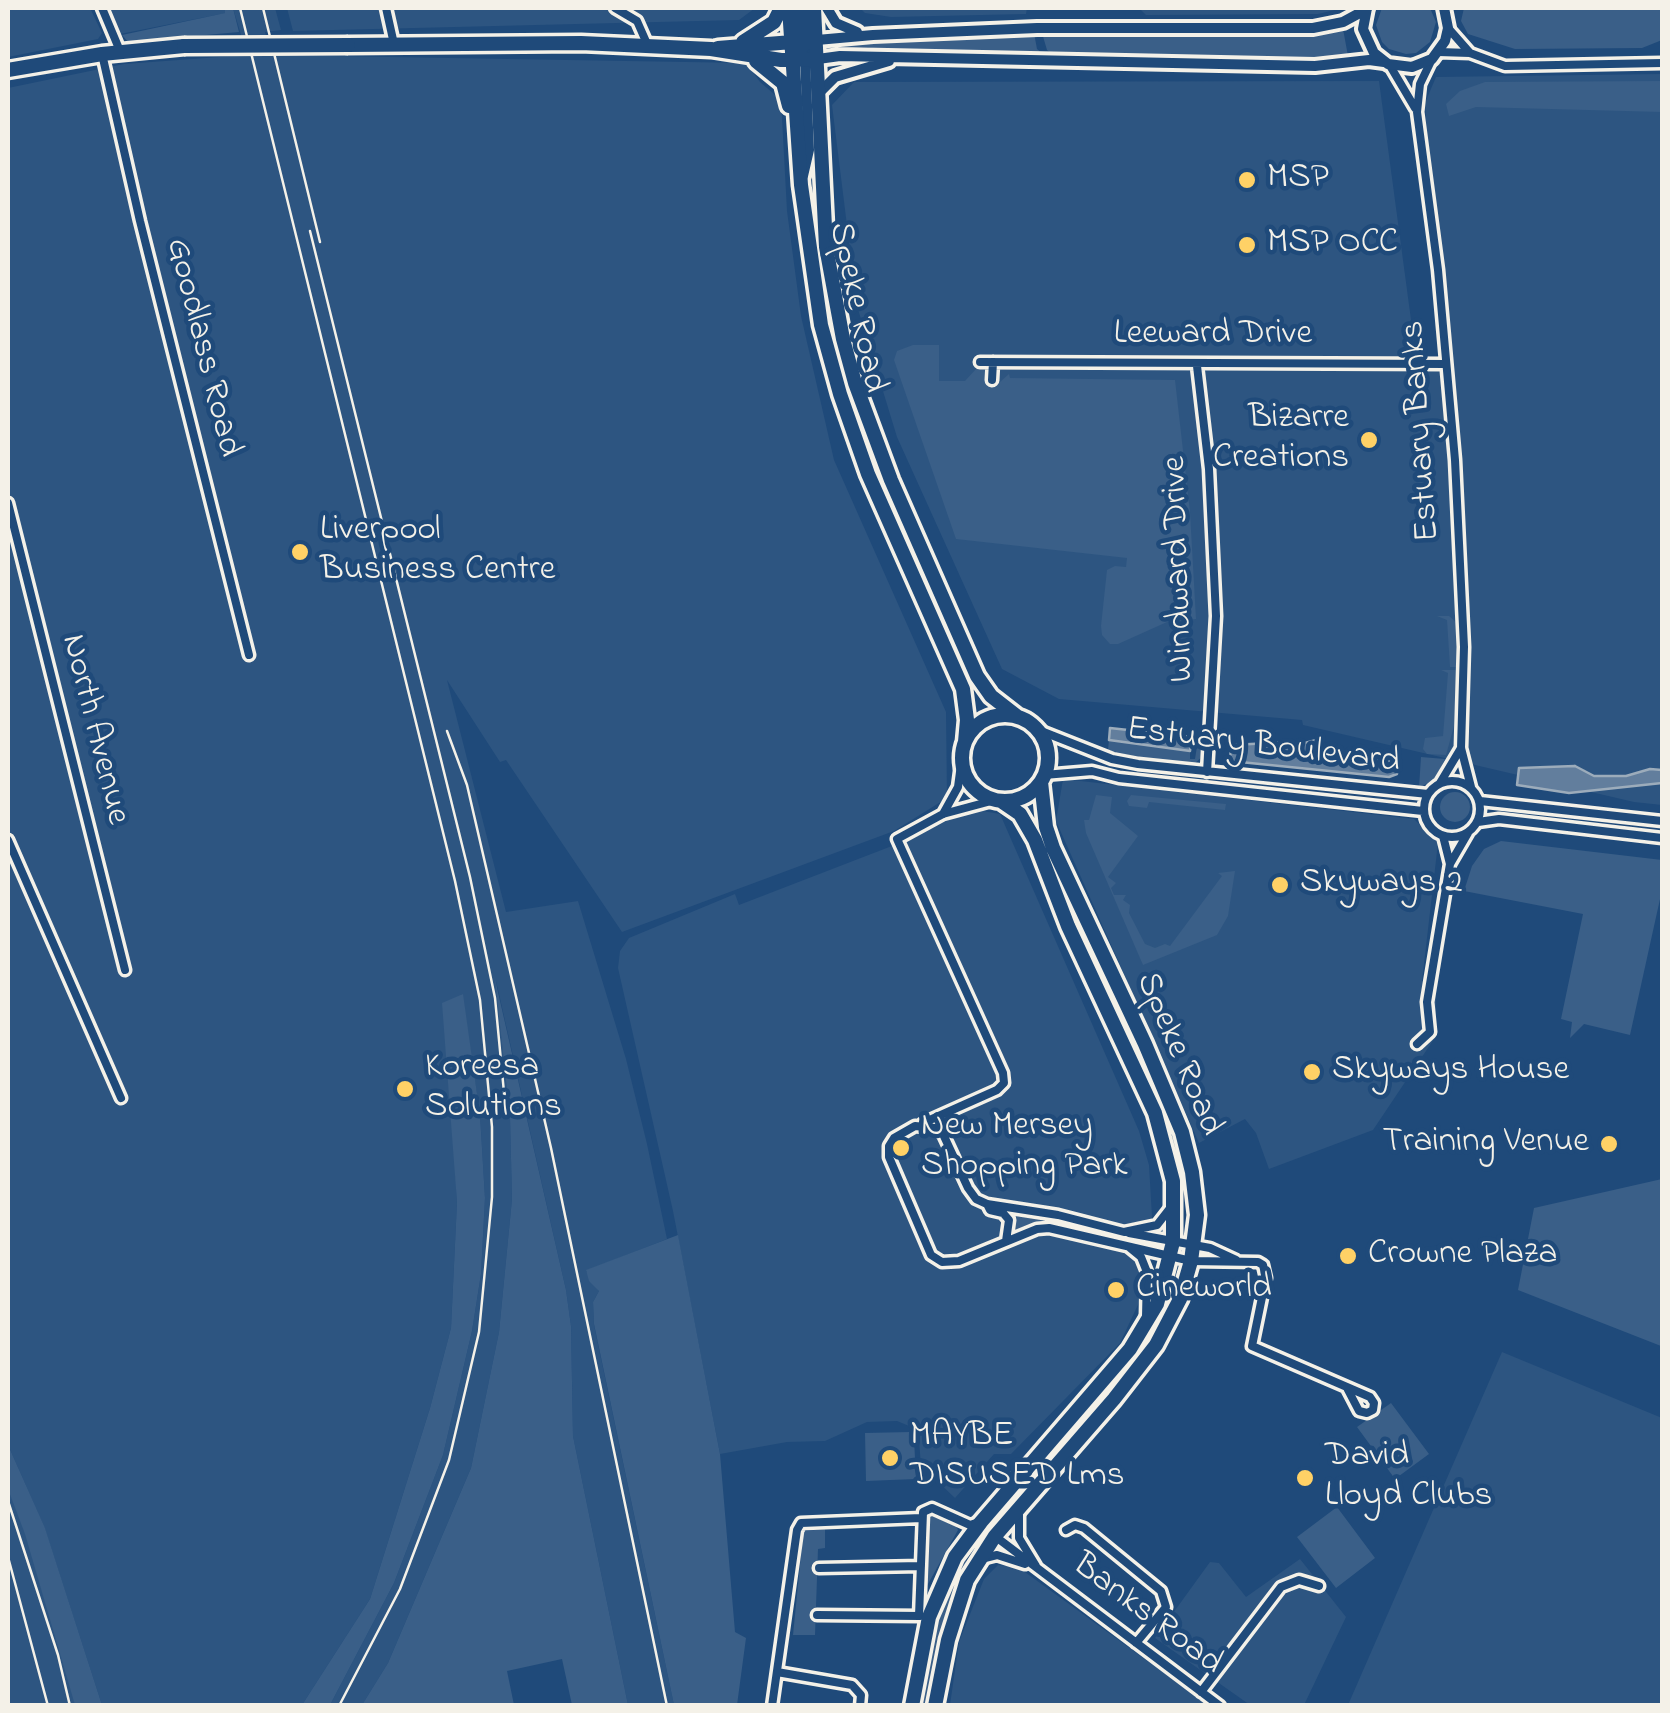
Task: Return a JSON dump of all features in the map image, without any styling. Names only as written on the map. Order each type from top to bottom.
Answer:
[{"type":"highway","points":[[741,51],[772,24],[781,8]]},
{"type":"highway","points":[[789,8],[805,42]]},
{"type":"highway","points":[[803,8],[805,59]]},
{"type":"highway","points":[[805,59],[814,8]]},
{"type":"highway","points":[[741,51],[805,42]]},
{"type":"highway","points":[[8,70],[102,54],[184,46],[581,43],[741,51],[805,59]]},
{"type":"highway","points":[[741,51],[783,83],[801,185]]},
{"type":"highway","name":"Speke Road","points":[[805,59],[819,93],[822,200],[830,274],[847,354],[876,443],[977,676],[990,696],[1018,718]]},
{"type":"highway","name":"Speke Road","points":[[805,59],[801,185],[822,325],[859,449],[959,679],[968,720],[963,749]]},
{"type":"highway","points":[[859,449],[876,443]]},
{"type":"highway","points":[[993,717],[1018,718],[1036,729],[1047,750],[1043,778],[1024,797],[998,801],[970,784],[963,749],[981,722],[993,717]]},
{"type":"highway","name":"Speke Road","points":[[936,1706],[948,1640],[967,1580],[995,1536],[1156,1345],[1180,1299],[1195,1227],[1192,1172],[1182,1132],[1053,848],[1046,827],[1043,778]]},
{"type":"highway","name":"Speke Road","points":[[912,1706],[924,1617],[956,1558],[981,1522],[1130,1349],[1157,1304],[1172,1250],[1174,1202],[1167,1151],[1155,1113],[1068,926],[1035,840],[1020,814],[998,801]]},
{"type":"highway","points":[[981,1522],[995,1536]]},
{"type":"street","points":[[102,8],[120,52]]},
{"type":"street","points":[[386,8],[394,44]]},
{"type":"street","points":[[615,8],[637,21],[648,46]]},
{"type":"street","points":[[827,8],[843,28],[873,34]]},
{"type":"street","points":[[805,42],[873,34],[1108,26],[1313,28],[1344,22],[1367,8]]},
{"type":"street","points":[[1367,8],[1367,42],[1386,63]]},
{"type":"street","points":[[1435,56],[1448,15]]},
{"type":"street","points":[[1448,15],[1470,53]]},
{"type":"street","points":[[805,59],[1296,66],[1386,63],[1412,68],[1435,56],[1470,53],[1505,66],[1662,63]]},
{"type":"street","name":"Goodlass Road","points":[[102,54],[249,656]]},
{"type":"street","name":"Estuary Banks","points":[[1435,56],[1420,84],[1417,112],[1446,364],[1463,612],[1461,748],[1470,787]]},
{"type":"street","points":[[819,93],[824,84],[840,74],[900,58]]},
{"type":"street","name":"Estuary Banks","points":[[1386,63],[1417,112]]},
{"type":"street","name":"Leeward Drive","points":[[980,362],[1197,366],[1446,364]]},
{"type":"street","points":[[992,380],[993,362]]},
{"type":"street","name":"Windward Drive","points":[[1197,366],[1209,469],[1216,616],[1208,772]]},
{"type":"street","name":"North Avenue","points":[[8,503],[125,970]]},
{"type":"street","name":"Estuary Boulevard","points":[[1036,729],[1112,758],[1208,772],[1428,794]]},
{"type":"street","points":[[1461,748],[1440,783],[1428,794],[1424,811],[1431,828],[1443,836],[1454,838],[1468,833]]},
{"type":"street","points":[[942,814],[958,787],[963,749]]},
{"type":"street","name":"Estuary Boulevard","points":[[1043,778],[1092,771],[1119,778],[1424,811]]},
{"type":"street","points":[[1418,1044],[1430,1032],[1427,1002],[1450,864],[1478,822],[1480,801],[1470,787],[1456,780],[1440,783]]},
{"type":"street","points":[[998,801],[942,814],[898,839],[992,1046],[1004,1083],[997,1090],[894,1138],[889,1157],[931,1256],[942,1262],[959,1261],[1049,1228],[1126,1246],[1172,1250],[1193,1244],[1240,1261]]},
{"type":"street","points":[[1480,801],[1662,822]]},
{"type":"street","points":[[1478,822],[1499,819],[1662,838]]},
{"type":"street","points":[[1443,836],[1450,864]]},
{"type":"street","points":[[8,840],[122,1098]]},
{"type":"street","points":[[943,1114],[943,1134],[976,1199],[1124,1232],[1190,1261],[1258,1262],[1265,1270],[1262,1310],[1252,1346],[1347,1388]]},
{"type":"street","points":[[915,1126],[927,1125],[943,1134]]},
{"type":"street","points":[[1124,1232],[1156,1224],[1174,1202]]},
{"type":"street","points":[[987,1204],[990,1210],[1003,1213],[1009,1220],[1006,1241]]},
{"type":"street","points":[[1195,1227],[1199,1239],[1210,1248]]},
{"type":"street","points":[[1126,1246],[1141,1257],[1146,1272],[1144,1325]]},
{"type":"street","name":"Banks Road","points":[[1022,1504],[1019,1538],[1038,1569]]},
{"type":"street","points":[[772,1706],[796,1530],[800,1524],[922,1518],[926,1509],[932,1508],[970,1525],[981,1522]]},
{"type":"street","name":"Speke Road","points":[[922,1518],[924,1617]]},
{"type":"street","points":[[1066,1530],[1074,1524],[1084,1528],[1161,1591],[1166,1607],[1136,1643]]},
{"type":"street","name":"Banks Road","points":[[995,1536],[1220,1706]]},
{"type":"street","name":"Banks Road","points":[[980,1559],[998,1555],[1038,1569]]},
{"type":"street","points":[[819,1568],[920,1566]]},
{"type":"street","points":[[1201,1692],[1281,1586],[1299,1580],[1318,1586]]},
{"type":"street","points":[[817,1615],[924,1617]]},
{"type":"street","points":[[777,1672],[852,1685],[860,1695],[860,1706]]},
{"type":"shaded area","points":[[8,8],[90,8],[102,33],[98,39],[8,57]]},
{"type":"shaded area","points":[[96,8],[225,8],[226,13],[110,36]]},
{"type":"shaded area","points":[[225,8],[233,8],[239,32],[128,42],[122,35],[225,13]]},
{"type":"shaded area","points":[[233,8],[275,8],[281,30],[265,32],[271,55],[746,63],[781,100],[787,211],[801,316],[834,460],[946,712],[947,798],[894,831],[622,932],[506,760],[500,762],[447,680],[506,912],[578,901],[626,1059],[647,1144],[667,1239],[586,1271],[599,1291],[593,1302],[594,1325],[674,1705],[628,1705],[573,1436],[571,1326],[566,1290],[496,981],[510,1118],[512,1199],[499,1332],[471,1468],[388,1663],[362,1705],[330,1705],[394,1583],[443,1455],[481,1274],[485,1198],[480,1115],[462,994],[454,1135],[457,1202],[451,1328],[370,1599],[302,1705],[102,1705],[45,1529],[8,1445],[8,88],[124,64],[247,55]]},
{"type":"shaded area","points":[[287,8],[755,8],[739,20],[293,31]]},
{"type":"shaded area","points":[[860,8],[1027,8],[1026,14],[891,17],[865,13]]},
{"type":"shaded area","points":[[1139,8],[1343,8],[1318,14],[1146,15]]},
{"type":"shaded area","points":[[1382,8],[1430,8],[1436,22],[1430,42],[1416,53],[1389,49],[1376,25]]},
{"type":"shaded area","points":[[1464,8],[1662,8],[1662,40],[1642,48],[1515,49],[1468,34],[1461,21]]},
{"type":"shaded area","points":[[1343,29],[1348,56],[1326,58],[1113,60],[1095,55],[1053,55],[1047,50],[1042,33]]},
{"type":"shaded area","points":[[1034,33],[1037,49],[1048,58],[923,59],[868,47],[826,49],[825,45]]},
{"type":"shaded area","points":[[1662,74],[1662,805],[1634,802],[1303,725],[1302,720],[1059,699],[1002,669],[897,437],[857,306],[832,105],[854,82],[1379,81],[1418,372],[1439,370],[1425,103],[1436,77]]},
{"type":"shaded area","points":[[1662,81],[1662,112],[1476,107],[1449,116],[1446,104],[1460,91],[1485,82]]},
{"type":"shaded area","points":[[913,345],[939,345],[939,381],[965,381],[976,369],[986,370],[986,382],[1000,382],[1009,374],[1010,378],[1175,380],[1190,512],[1196,619],[1167,622],[1110,644],[1102,635],[1101,626],[1107,570],[1126,567],[1127,558],[956,539],[894,360],[897,351]]},
{"type":"shaded area","points":[[1437,616],[1449,616],[1456,622],[1457,667],[1450,667],[1447,620]]},
{"type":"shaded area","points":[[1441,670],[1457,670],[1454,726],[1446,755],[1427,754],[1423,749],[1425,738],[1443,736],[1448,673]]},
{"type":"shaded area","points":[[1110,728],[1192,737],[1190,751],[1109,740]]},
{"type":"shaded area","points":[[1199,734],[1206,734],[1204,755],[1194,764],[1108,750],[1109,740],[1190,751],[1190,759],[1195,759]]},
{"type":"shaded area","points":[[1316,740],[1335,752],[1398,763],[1397,774],[1389,777],[1230,761],[1231,745],[1291,742],[1294,746]]},
{"type":"shaded area","points":[[1421,757],[1445,759],[1435,779],[1419,788]]},
{"type":"shaded area","points":[[1575,766],[1594,776],[1662,770],[1662,783],[1569,793],[1517,785],[1519,768]]},
{"type":"shaded area","points":[[1063,779],[1414,819],[1438,843],[1422,981],[1436,988],[1436,1036],[1373,1130],[1269,1169],[1256,1133],[1245,1119],[1199,1143],[1056,821]]},
{"type":"shaded area","points":[[1455,792],[1466,796],[1470,807],[1466,818],[1455,822],[1444,818],[1440,807],[1444,796]]},
{"type":"shaded area","points":[[1096,795],[1112,797],[1110,813],[1138,836],[1108,877],[1116,883],[1111,888],[1114,895],[1126,895],[1123,900],[1130,905],[1129,913],[1145,944],[1155,948],[1170,946],[1222,876],[1218,873],[1235,871],[1228,916],[1217,935],[1143,965],[1086,833],[1084,820],[1089,820]]},
{"type":"shaded area","points":[[1131,795],[1226,804],[1225,810],[1149,802],[1147,808],[1129,806]]},
{"type":"shaded area","name":"New Mersey Shopping Park","points":[[971,809],[1000,814],[1139,1131],[1149,1165],[1152,1217],[1143,1294],[1120,1343],[1011,1454],[994,1454],[955,1498],[921,1466],[914,1428],[897,1421],[867,1422],[825,1441],[787,1442],[720,1454],[673,1211],[618,968],[620,951],[629,938],[735,894],[739,905],[910,839]]},
{"type":"shaded area","points":[[1501,841],[1662,860],[1662,890],[1630,1035],[1584,1024],[1570,1038],[1572,1022],[1561,1019],[1583,914],[1464,891],[1472,866],[1484,849]]},
{"type":"shaded area","points":[[495,979],[566,1290],[571,1326],[573,1436],[628,1705],[572,1705],[562,1659],[507,1671],[514,1705],[362,1705],[388,1663],[471,1468],[499,1332],[512,1199],[510,1118]]},
{"type":"shaded area","points":[[463,994],[480,1115],[485,1198],[481,1274],[472,1331],[443,1455],[394,1583],[330,1705],[302,1705],[370,1599],[451,1328],[457,1202],[442,1003]]},
{"type":"shaded area","points":[[1662,1179],[1661,1346],[1518,1290],[1534,1208]]},
{"type":"shaded area","points":[[1014,1214],[1046,1219],[1045,1224],[1014,1233]]},
{"type":"shaded area","points":[[678,1235],[720,1454],[735,1632],[746,1638],[737,1705],[674,1705],[594,1324],[593,1302],[599,1291],[589,1281],[586,1270]]},
{"type":"shaded area","points":[[1502,1352],[1662,1418],[1662,1705],[1348,1705]]},
{"type":"shaded area","points":[[1391,1403],[1429,1454],[1395,1479],[1357,1427]]},
{"type":"shaded area","name":"MAYBE DISUSED Lms","points":[[910,1432],[914,1438],[916,1479],[866,1481],[865,1433]]},
{"type":"shaded area","points":[[8,1445],[45,1528],[102,1705],[75,1705],[8,1489]]},
{"type":"shaded area","points":[[8,1461],[83,1705],[8,1705]]},
{"type":"shaded area","points":[[1337,1507],[1375,1558],[1336,1588],[1297,1537]]},
{"type":"shaded area","points":[[938,1514],[954,1522],[958,1530],[923,1593],[926,1521]]},
{"type":"shaded area","points":[[825,1529],[825,1548],[818,1549],[815,1635],[793,1635],[803,1535],[805,1531]]},
{"type":"shaded area","points":[[1300,1559],[1346,1617],[1304,1705],[1250,1705],[1155,1638],[1210,1562],[1219,1563],[1246,1597]]},
{"type":"shaded area","points":[[965,1561],[970,1563],[943,1631],[929,1705],[922,1706],[924,1670],[943,1604]]},
{"type":"shaded area","points":[[998,1565],[1018,1567],[1208,1705],[950,1705],[959,1642],[984,1579]]},
{"type":"railway","points":[[240,8],[455,881],[480,1000],[492,1127],[492,1197],[479,1332],[449,1460],[400,1589],[339,1706]]},
{"type":"railway","points":[[263,8],[320,242]]},
{"type":"railway","points":[[310,231],[470,877],[495,998],[505,1103]]},
{"type":"railway","points":[[447,731],[467,785],[551,1148],[667,1706]]},
{"type":"railway","points":[[8,1501],[58,1655],[70,1706]]},
{"type":"railway","points":[[8,1557],[48,1706]]},
{"type":"place","name":"MSP","points":[[1247,180]]},
{"type":"place","name":"MSP OCC","points":[[1247,245]]},
{"type":"place","name":"Bizarre Creations","points":[[1369,440]]},
{"type":"place","name":"Liverpool Business Centre","points":[[300,552]]},
{"type":"place","name":"Skyways 2","points":[[1280,885]]},
{"type":"place","name":"Skyways House","points":[[1312,1072]]},
{"type":"place","name":"Koreesa Solutions","points":[[405,1089]]},
{"type":"place","name":"Training Venue","points":[[1609,1144]]},
{"type":"place","name":"New Mersey Shopping Park","points":[[901,1148]]},
{"type":"place","name":"Crowne Plaza","points":[[1348,1256]]},
{"type":"place","name":"Cineworld","points":[[1116,1290]]},
{"type":"place","name":"MAYBE DISUSED Lms","points":[[890,1458]]},
{"type":"place","name":"David Lloyd Clubs","points":[[1305,1478]]}]
